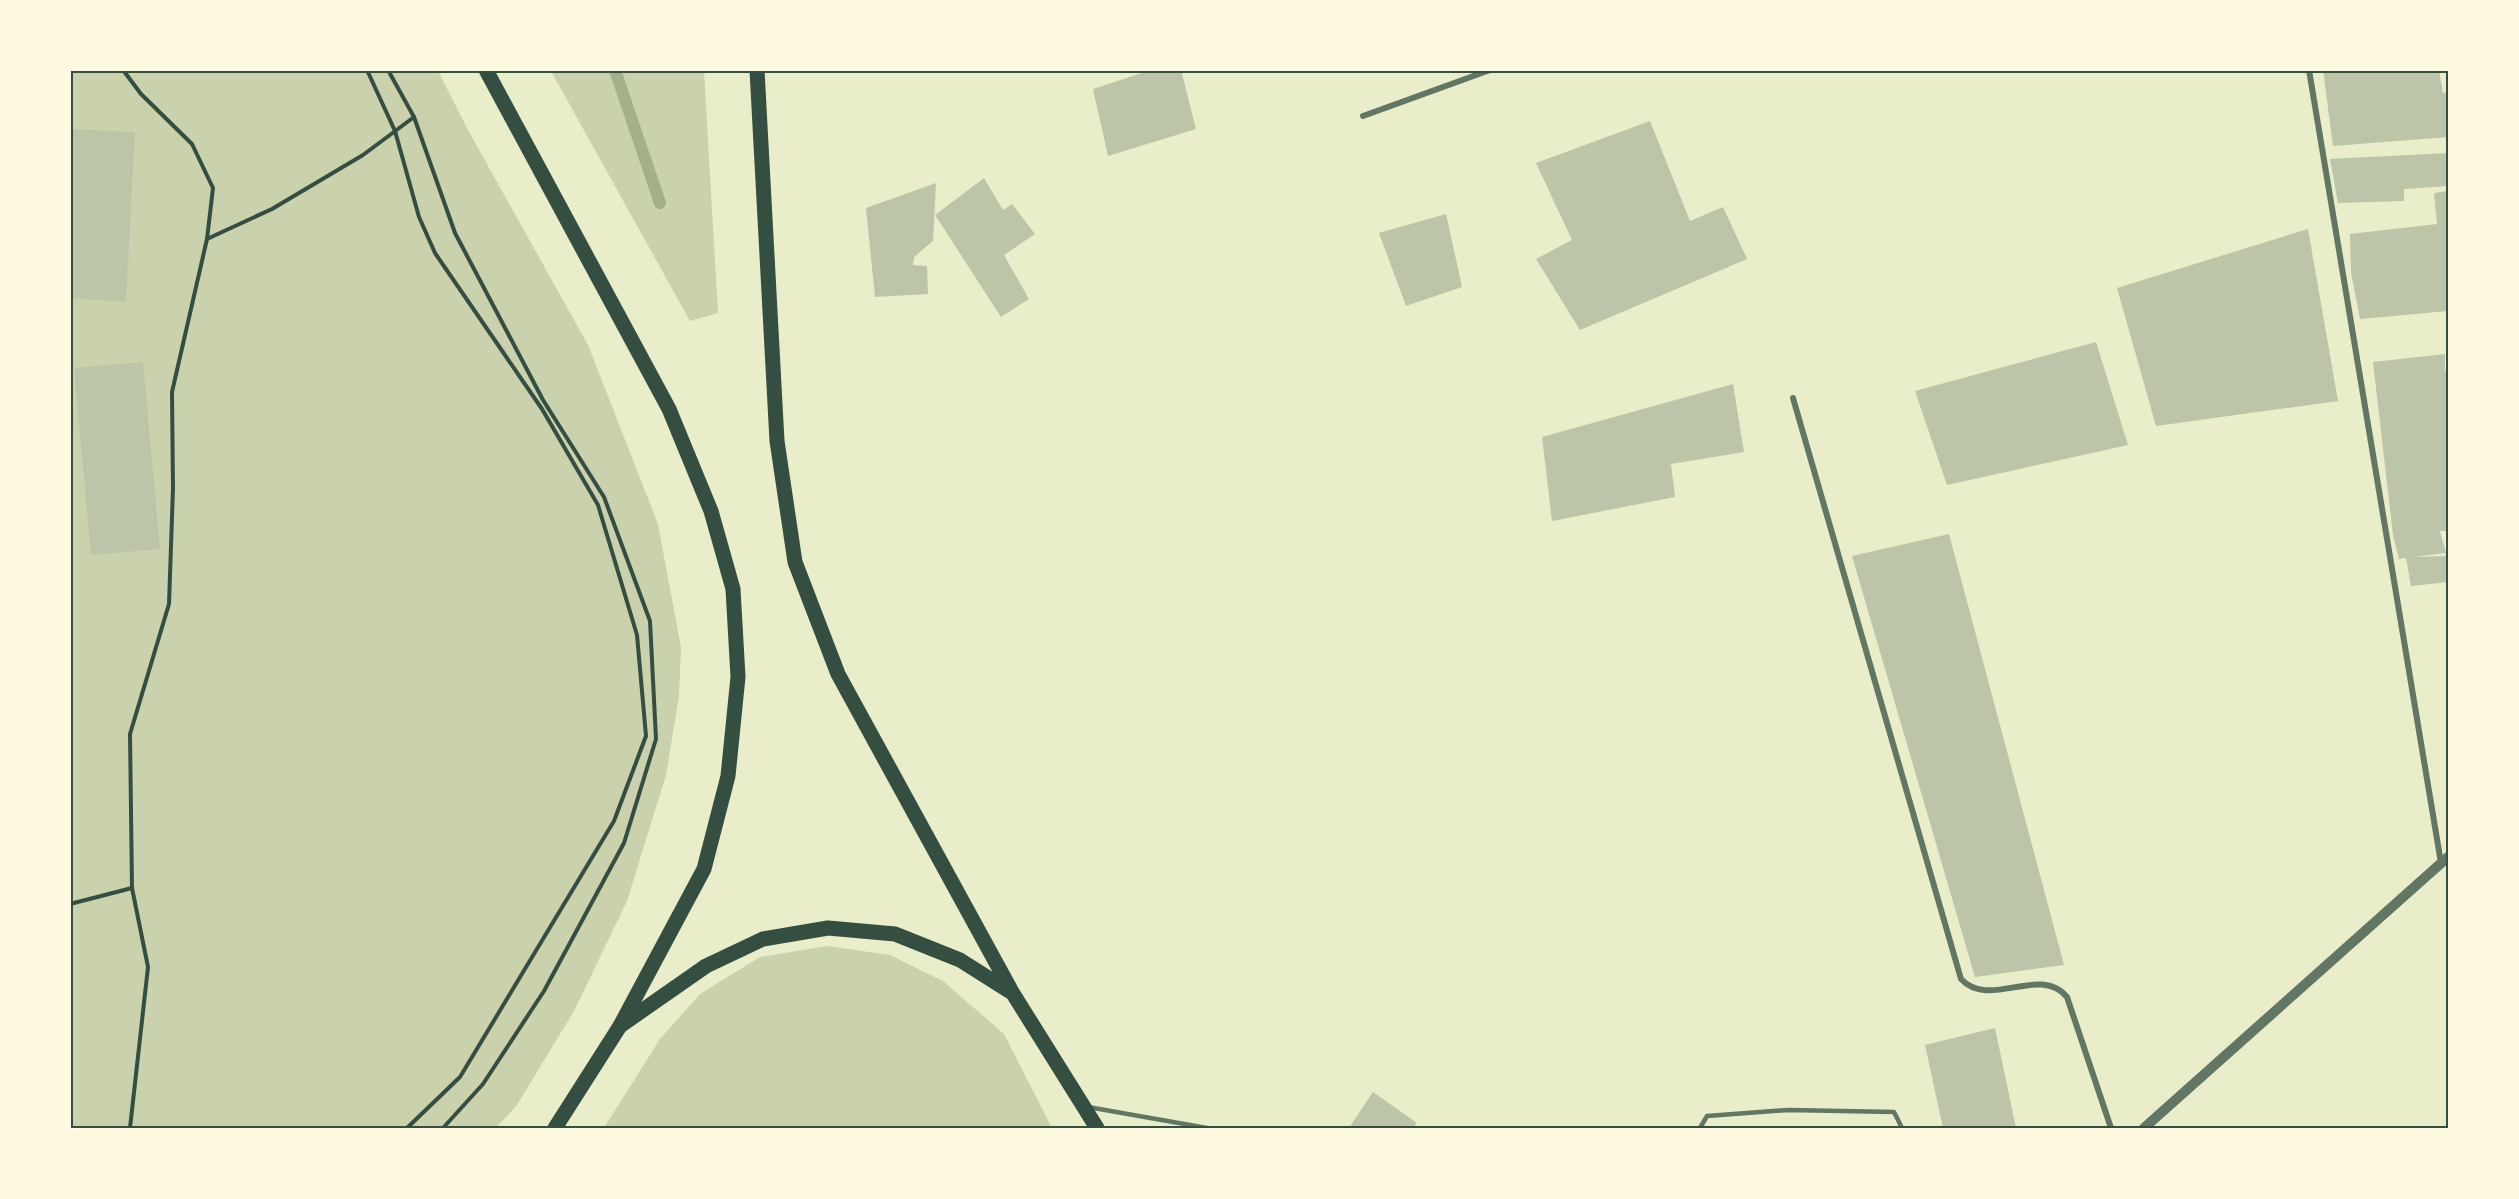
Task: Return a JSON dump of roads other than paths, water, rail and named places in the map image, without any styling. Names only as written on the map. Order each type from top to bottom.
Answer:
[{"type":"main road","points":[[486,70],[669,410],[711,511],[733,589],[738,677],[729,765],[704,869],[620,1026],[555,1128]]},
{"type":"main road","points":[[757,70],[777,441],[795,562],[838,674],[1012,992],[1097,1128]]},
{"type":"main road","points":[[620,1026],[706,966],[763,939],[828,928],[894,934],[960,960],[1012,992]]},
{"type":"street","points":[[1363,116],[1490,70]]},
{"type":"street","points":[[2144,1128],[2445,860],[2309,70]]},
{"type":"street","points":[[1793,399],[1961,979],[1970,988],[1981,991],[2048,983],[2059,988],[2067,997],[2111,1128]]},
{"type":"lane","points":[[1083,1106],[1207,1128]]},
{"type":"lane","points":[[1700,1128],[1707,1116],[1788,1110],[1894,1112],[1902,1128]]},
{"type":"waterway","points":[[615,70],[660,203]]}]
